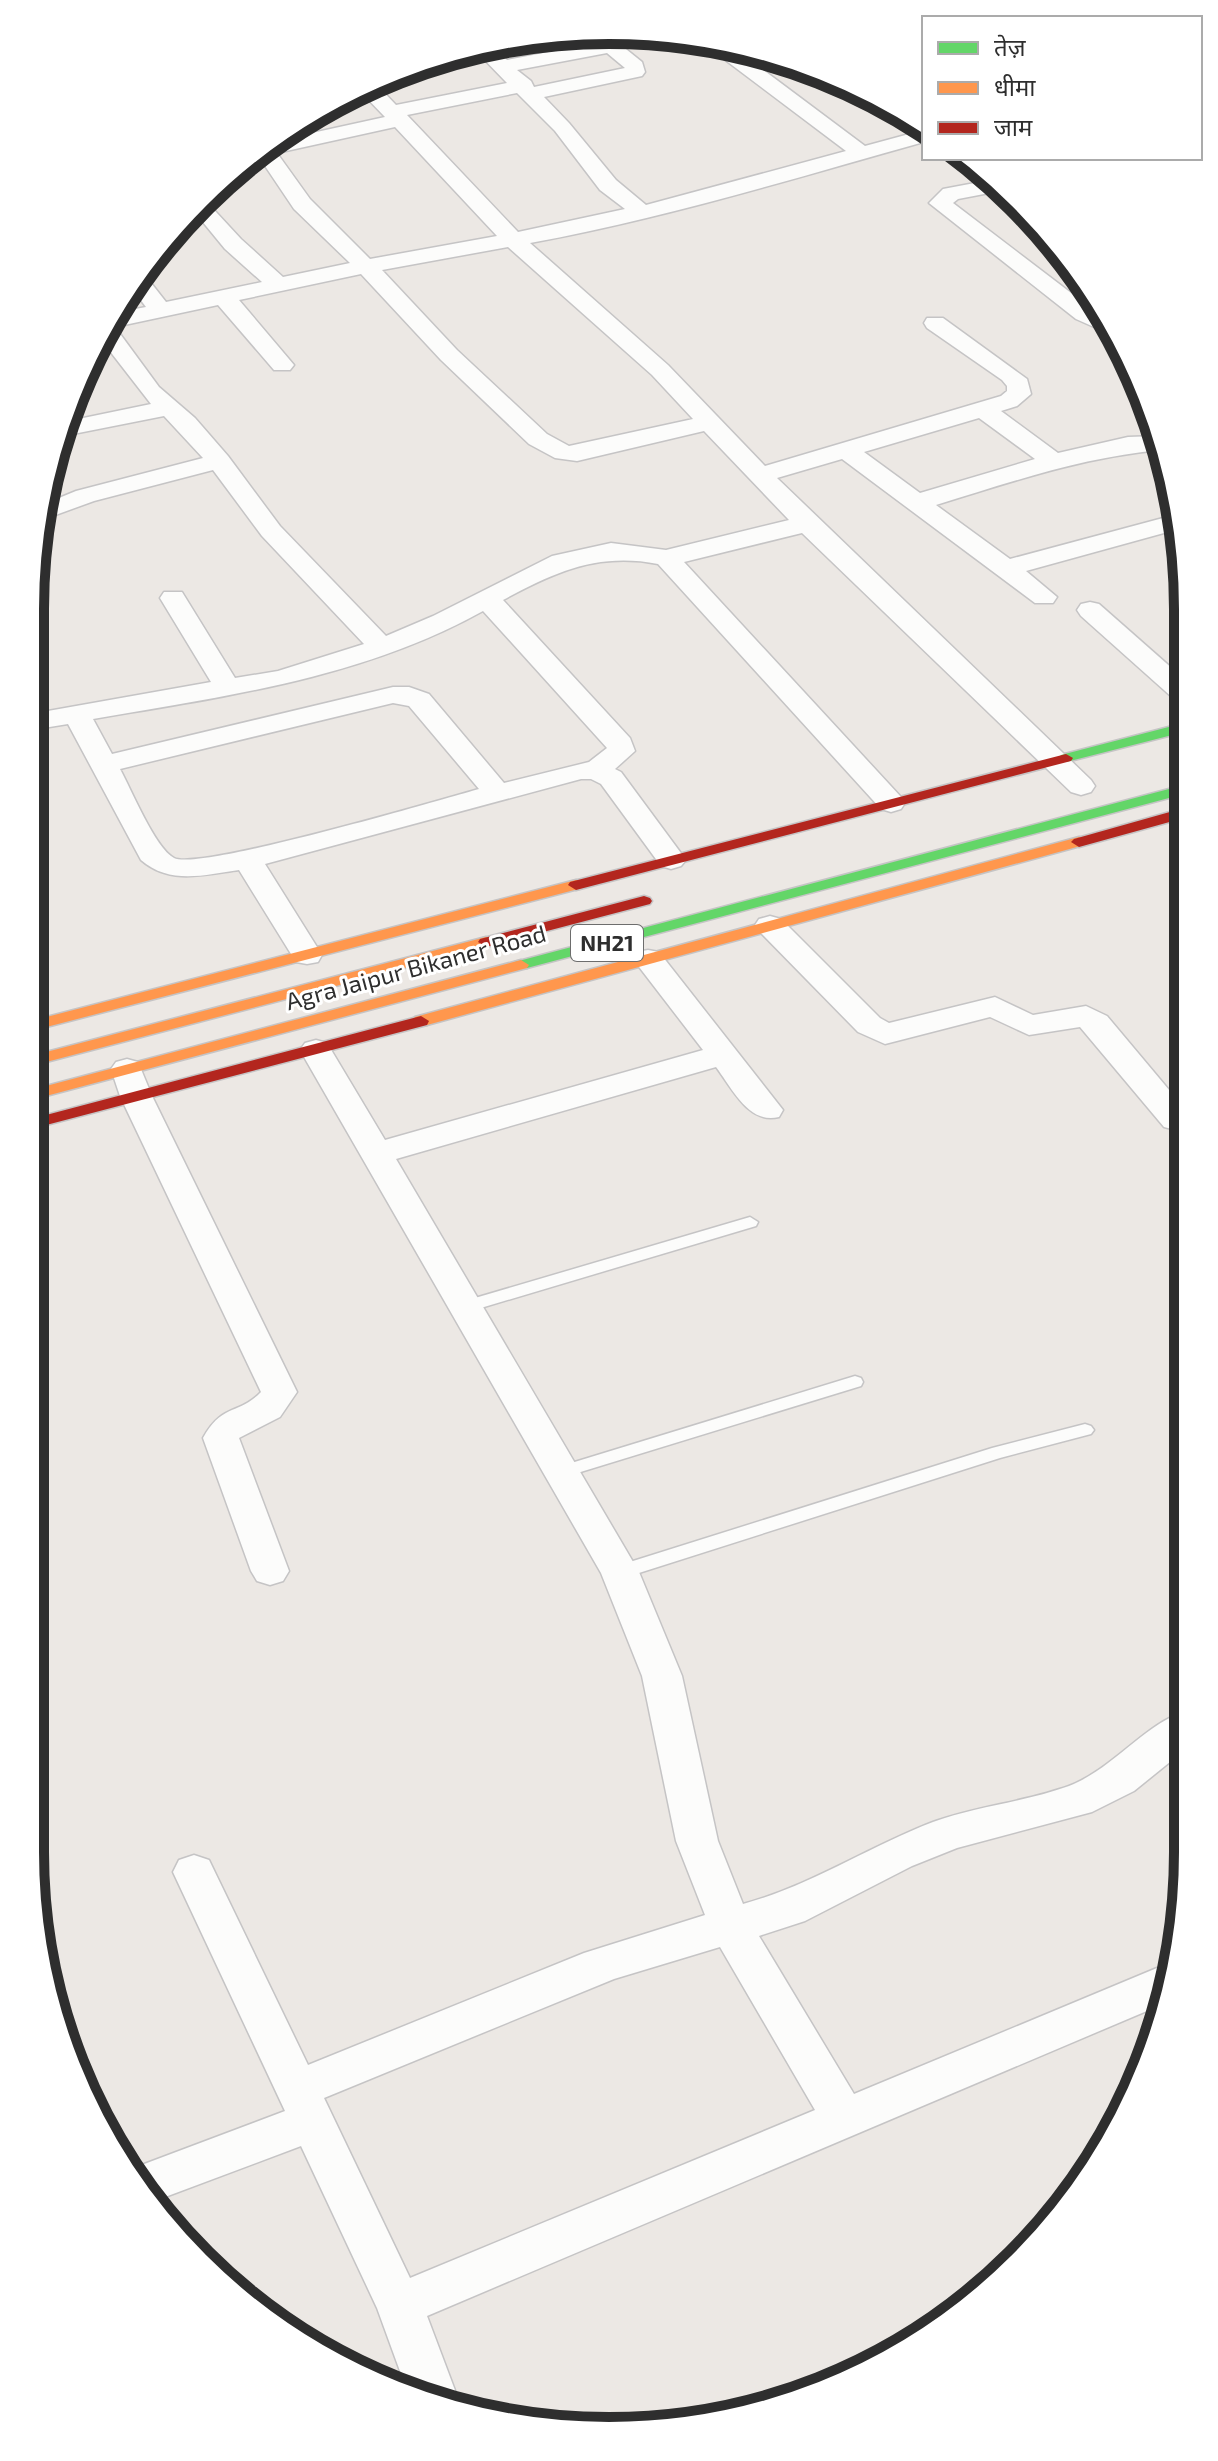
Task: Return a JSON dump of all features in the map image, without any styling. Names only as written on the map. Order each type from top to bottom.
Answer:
[{"type":"main road","points":[[44,1023],[1174,730]]},
{"type":"main road","name":"Agra Jaipur Bikaner Road","points":[[44,1093],[131,1083],[1174,792]]},
{"type":"main road","points":[[44,1119],[131,1083],[316,1050],[1174,816]]},
{"type":"main road","name":"Agra Jaipur Bikaner Road","points":[[44,1058],[661,897]]},
{"type":"street","points":[[289,143],[397,116],[635,72],[635,66],[610,44]]},
{"type":"street","points":[[504,67],[613,46]]},
{"type":"street","points":[[493,56],[528,90],[608,185],[642,212]]},
{"type":"street","points":[[736,59],[863,154]]},
{"type":"street","points":[[376,95],[514,241],[660,370],[807,524],[1080,786]]},
{"type":"street","points":[[125,318],[366,266],[514,241],[642,212],[920,137]]},
{"type":"street","points":[[268,159],[302,204],[366,266],[449,355],[551,448],[577,454],[711,422]]},
{"type":"street","points":[[986,188],[951,194],[940,203],[1094,320]]},
{"type":"street","points":[[206,212],[233,244],[278,284]]},
{"type":"street","points":[[144,289],[160,310]]},
{"type":"street","points":[[223,296],[282,365]]},
{"type":"street","points":[[762,475],[1009,401],[1019,394],[1019,384],[935,323]]},
{"type":"street","points":[[113,339],[151,392],[219,461],[271,531],[382,647]]},
{"type":"street","points":[[74,427],[169,408]]},
{"type":"street","points":[[983,409],[1054,461]]},
{"type":"street","points":[[915,503],[1054,461],[1128,444],[1149,443]]},
{"type":"street","points":[[846,450],[1044,597]]},
{"type":"street","points":[[53,509],[85,496],[219,461]]},
{"type":"street","points":[[44,719],[228,688],[322,667],[382,647],[459,614],[530,573],[591,552],[630,549],[671,559],[687,552],[807,524]]},
{"type":"street","points":[[1008,568],[1167,524]]},
{"type":"street","points":[[671,559],[671,565],[891,803]]},
{"type":"street","points":[[173,598],[228,688]]},
{"type":"street","points":[[76,713],[151,854],[163,864],[181,869],[247,860],[580,771],[596,770],[616,758],[621,751],[620,744],[487,599]]},
{"type":"street","points":[[1090,610],[1174,684]]},
{"type":"street","points":[[102,765],[393,695],[409,695],[419,700],[497,793]]},
{"type":"street","points":[[596,770],[611,778],[671,860]]},
{"type":"street","points":[[247,860],[307,955]]},
{"type":"street","points":[[770,925],[869,1025],[885,1034],[995,1007],[1029,1025],[1086,1016],[1096,1023],[1174,1118]]},
{"type":"street","points":[[648,959],[767,1110]]},
{"type":"street","points":[[316,1050],[620,1572],[662,1676],[697,1841],[731,1927],[844,2118]]},
{"type":"street","points":[[375,1154],[724,1054]]},
{"type":"street","points":[[131,1083],[279,1392],[275,1403],[265,1411],[224,1429],[221,1438],[270,1571]]},
{"type":"street","points":[[150,2181],[623,1957],[790,1909],[897,1854],[951,1833],[1078,1800],[1120,1779],[1174,1736]]},
{"type":"street","points":[[194,1872],[399,2305],[430,2388]]},
{"type":"street","points":[[399,2305],[1157,1987]]},
{"type":"lane","points":[[464,1307],[750,1222]]},
{"type":"lane","points":[[561,1472],[855,1382]]},
{"type":"lane","points":[[620,1572],[998,1452],[1085,1430]]},
{"type":"traffic: fast","points":[[1066,758],[1174,730]]},
{"type":"traffic: fast","points":[[521,965],[1174,792]]},
{"type":"traffic: slow","points":[[421,1021],[1079,842]]},
{"type":"traffic: slow","points":[[44,1023],[576,885]]},
{"type":"traffic: slow","points":[[44,1058],[486,942]]},
{"type":"traffic: slow","points":[[44,1092],[521,965]]},
{"type":"traffic: jam","points":[[576,885],[1066,758]]},
{"type":"traffic: jam","points":[[1079,842],[1174,816]]},
{"type":"traffic: jam","points":[[486,942],[644,901]]},
{"type":"traffic: jam","points":[[44,1121],[421,1021]]}]
